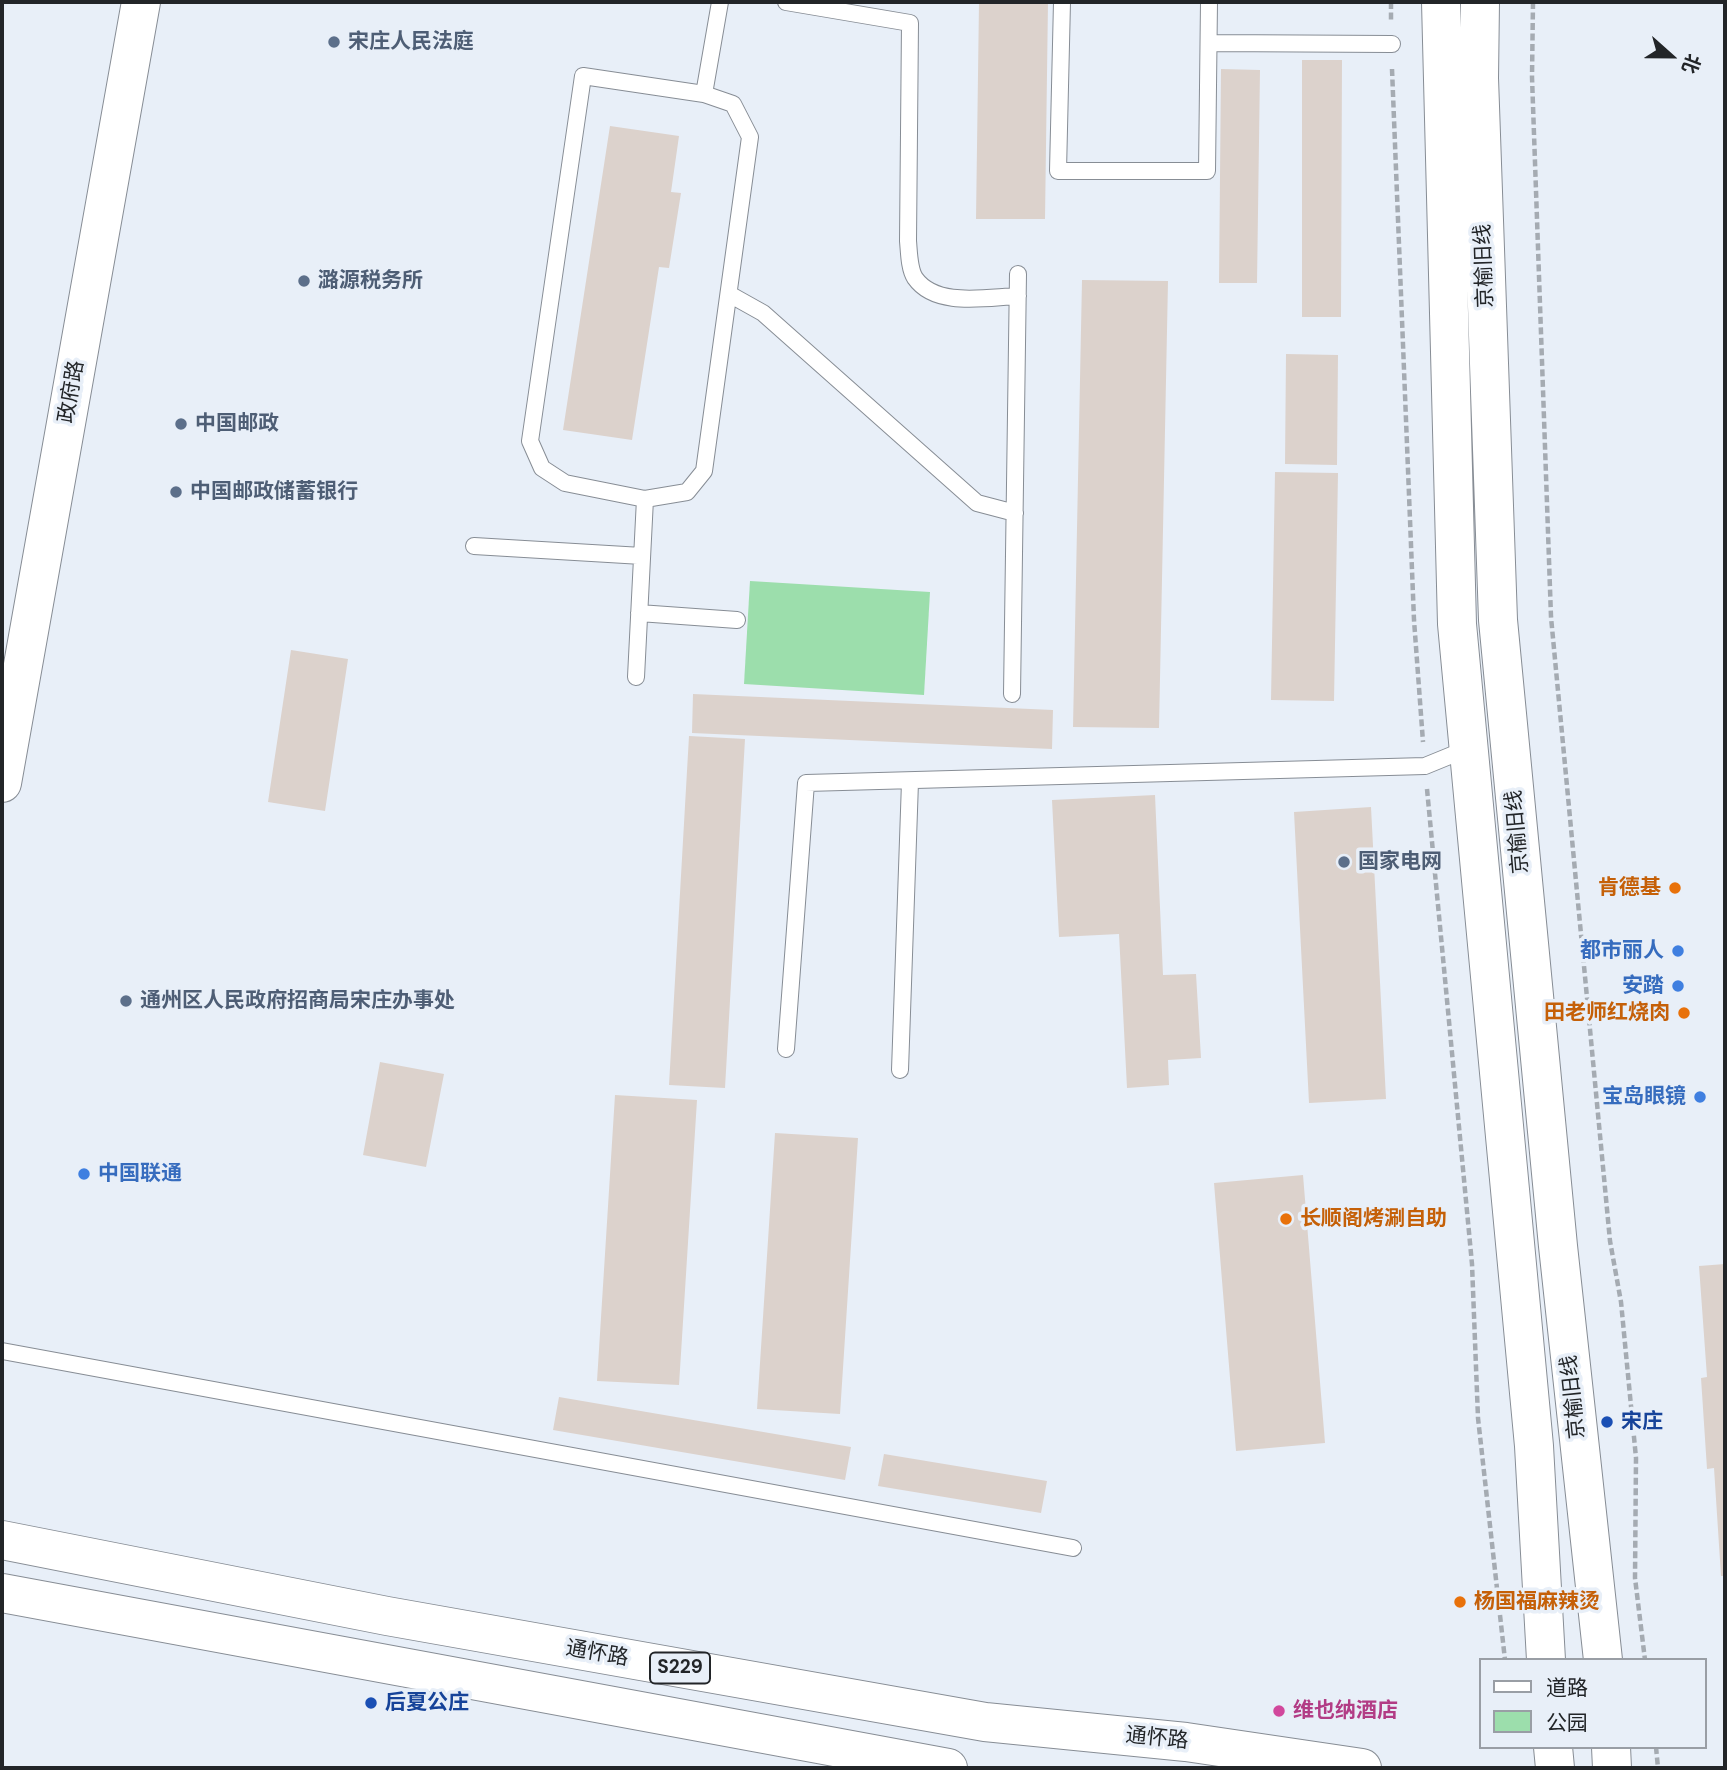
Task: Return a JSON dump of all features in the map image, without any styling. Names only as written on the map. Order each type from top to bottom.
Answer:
[{"type":"main road","name":"政府路","points":[[2,783],[141,2]]},
{"type":"main road","name":"京榆旧线","points":[[1441,2],[1457,624],[1534,1446],[1546,1658]]},
{"type":"main road","name":"京榆旧线","points":[[1480,2],[1479,78],[1498,620],[1558,1246],[1603,1658]]},
{"type":"main road","name":"通怀路","points":[[2,1540],[387,1616],[985,1722],[1186,1742],[1362,1768]]},
{"type":"main road","name":"S229","points":[[2,1593],[948,1768]]},
{"type":"main road","points":[[1553,1749],[1555,1768]]},
{"type":"main road","points":[[1611,1749],[1612,1768]]},
{"type":"lane","points":[[704,94],[720,2]]},
{"type":"lane","points":[[786,2],[910,23],[908,241],[913,276],[929,292],[947,296],[1018,296]]},
{"type":"lane","points":[[1062,2],[1058,171],[1207,171],[1209,2]]},
{"type":"lane","points":[[1209,43],[1392,44]]},
{"type":"lane","points":[[583,76],[704,94],[733,104],[750,137],[704,471],[687,492],[645,499],[565,483],[542,468],[530,441],[583,76]]},
{"type":"lane","points":[[1012,694],[1018,274]]},
{"type":"lane","points":[[729,294],[763,313],[977,503],[1015,513]]},
{"type":"lane","points":[[636,677],[645,499]]},
{"type":"lane","points":[[474,546],[642,556]]},
{"type":"lane","points":[[639,613],[737,620]]},
{"type":"lane","points":[[786,1049],[806,783],[1425,766],[1469,748]]},
{"type":"lane","points":[[900,1070],[910,782]]},
{"type":"lane","points":[[2,1351],[1073,1548]]},
{"type":"path","points":[[1533,2],[1532,77],[1551,617],[1609,1227],[1621,1302],[1636,1458],[1635,1578],[1645,1658]]},
{"type":"path","points":[[1656,1749],[1658,1768]]},
{"type":"green space","points":[[750,581],[930,592],[924,695],[744,684]]},
{"type":"building","points":[[979,2],[1048,2],[1045,219],[976,219]]},
{"type":"building","points":[[1302,60],[1342,60],[1341,317],[1302,317]]},
{"type":"building","points":[[1221,69],[1260,70],[1257,283],[1219,283]]},
{"type":"building","points":[[610,126],[679,136],[671,192],[681,193],[669,268],[659,267],[632,440],[563,430]]},
{"type":"building","points":[[1082,280],[1168,281],[1159,728],[1073,727]]},
{"type":"building","points":[[1286,354],[1338,355],[1337,465],[1285,464]]},
{"type":"building","points":[[1275,472],[1338,473],[1334,701],[1271,700]]},
{"type":"building","points":[[291,650],[348,659],[325,811],[268,802]]},
{"type":"building","points":[[693,694],[1053,710],[1052,749],[692,733]]},
{"type":"building","points":[[689,736],[745,739],[725,1088],[669,1085]]},
{"type":"building","points":[[1155,795],[1163,975],[1196,974],[1201,1058],[1168,1060],[1169,1085],[1127,1088],[1119,934],[1059,937],[1052,800]]},
{"type":"building","points":[[1371,807],[1386,1099],[1309,1103],[1294,812]]},
{"type":"building","points":[[380,1062],[444,1074],[426,1167],[363,1155]]},
{"type":"building","points":[[615,1095],[697,1100],[679,1385],[597,1381]]},
{"type":"building","points":[[775,1133],[858,1138],[840,1414],[757,1409]]},
{"type":"building","points":[[1303,1175],[1325,1443],[1236,1451],[1214,1183]]},
{"type":"building","points":[[1725,1264],[1725,1576],[1721,1576],[1714,1468],[1707,1469],[1701,1378],[1707,1377],[1699,1266]]},
{"type":"building","points":[[559,1397],[851,1447],[845,1480],[553,1430]]},
{"type":"building","points":[[884,1454],[1047,1481],[1041,1513],[878,1486]]},
{"type":"place","name":"宋庄人民法庭","points":[[334,42]]},
{"type":"place","name":"潞源税务所","points":[[304,281]]},
{"type":"place","name":"中国邮政","points":[[181,424]]},
{"type":"place","name":"中国邮政储蓄银行","points":[[176,492]]},
{"type":"place","name":"国家电网","points":[[1344,862]]},
{"type":"place","name":"肯德基","points":[[1675,888]]},
{"type":"place","name":"都市丽人","points":[[1678,951]]},
{"type":"place","name":"安踏","points":[[1678,986]]},
{"type":"place","name":"通州区人民政府招商局宋庄办事处","points":[[126,1001]]},
{"type":"place","name":"田老师红烧肉","points":[[1684,1013]]},
{"type":"place","name":"宝岛眼镜","points":[[1700,1097]]},
{"type":"place","name":"中国联通","points":[[84,1174]]},
{"type":"place","name":"长顺阁烤涮自助","points":[[1286,1219]]},
{"type":"place","name":"宋庄","points":[[1607,1422]]},
{"type":"place","name":"杨国福麻辣烫","points":[[1460,1602]]},
{"type":"place","name":"后夏公庄","points":[[371,1703]]},
{"type":"place","name":"维也纳酒店","points":[[1279,1711]]}]
